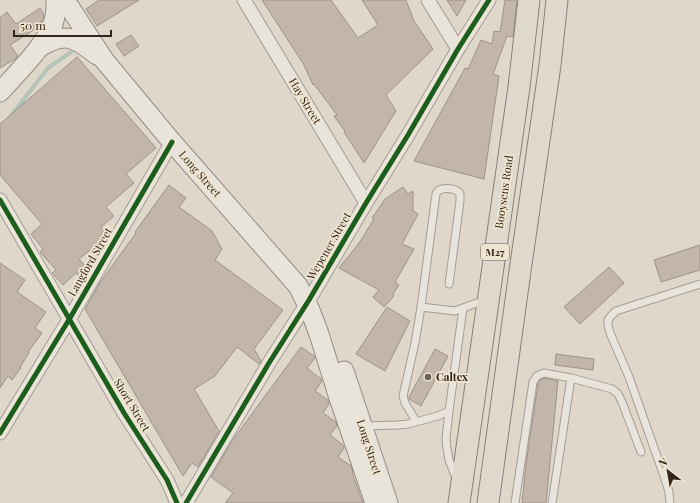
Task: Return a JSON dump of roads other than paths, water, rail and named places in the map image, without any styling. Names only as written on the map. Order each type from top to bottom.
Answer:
[{"type":"main road","points":[[0,92],[40,47],[53,24],[56,11],[56,0]]},
{"type":"main road","points":[[65,0],[104,60]]},
{"type":"main road","name":"Booysens Road","points":[[460,496],[519,87],[529,0]]},
{"type":"main road","name":"M27","points":[[488,503],[550,65],[557,0]]},
{"type":"main road","points":[[40,47],[56,38],[69,38],[85,45],[104,60]]},
{"type":"main road","name":"Long Street","points":[[104,60],[172,142],[306,295],[319,307],[326,322],[363,426],[379,501]]},
{"type":"main road","name":"Long Street","points":[[306,295],[338,395],[379,501]]},
{"type":"street","name":"Hay Street","points":[[244,0],[366,203]]},
{"type":"street","points":[[428,0],[458,50]]},
{"type":"street","name":"Wepener Street","points":[[186,503],[269,363],[306,295],[366,203],[489,0]]},
{"type":"street","name":"Langford Street","points":[[0,433],[70,318],[172,142]]},
{"type":"street","name":"Short Street","points":[[0,200],[124,413],[167,480],[177,503]]},
{"type":"street","points":[[0,224],[7,212]]},
{"type":"lane","points":[[416,421],[405,403],[404,396],[422,307],[436,194],[441,190],[453,189],[460,194],[460,201],[450,284]]},
{"type":"lane","points":[[670,503],[666,479],[629,377],[610,333],[608,320],[616,311],[621,309],[700,284]]},
{"type":"lane","points":[[422,307],[455,310],[488,298]]},
{"type":"lane","points":[[460,496],[446,448],[446,439],[463,308]]},
{"type":"lane","points":[[515,503],[533,382],[538,376],[544,373],[571,378],[612,389],[618,394],[622,402],[641,452]]},
{"type":"lane","points":[[552,503],[571,378]]},
{"type":"lane","points":[[363,426],[408,424],[438,416],[449,411]]},
{"type":"waterway","points":[[10,117],[48,68],[71,52]]},
{"type":"place","name":"Caltex","points":[[428,377]]}]
